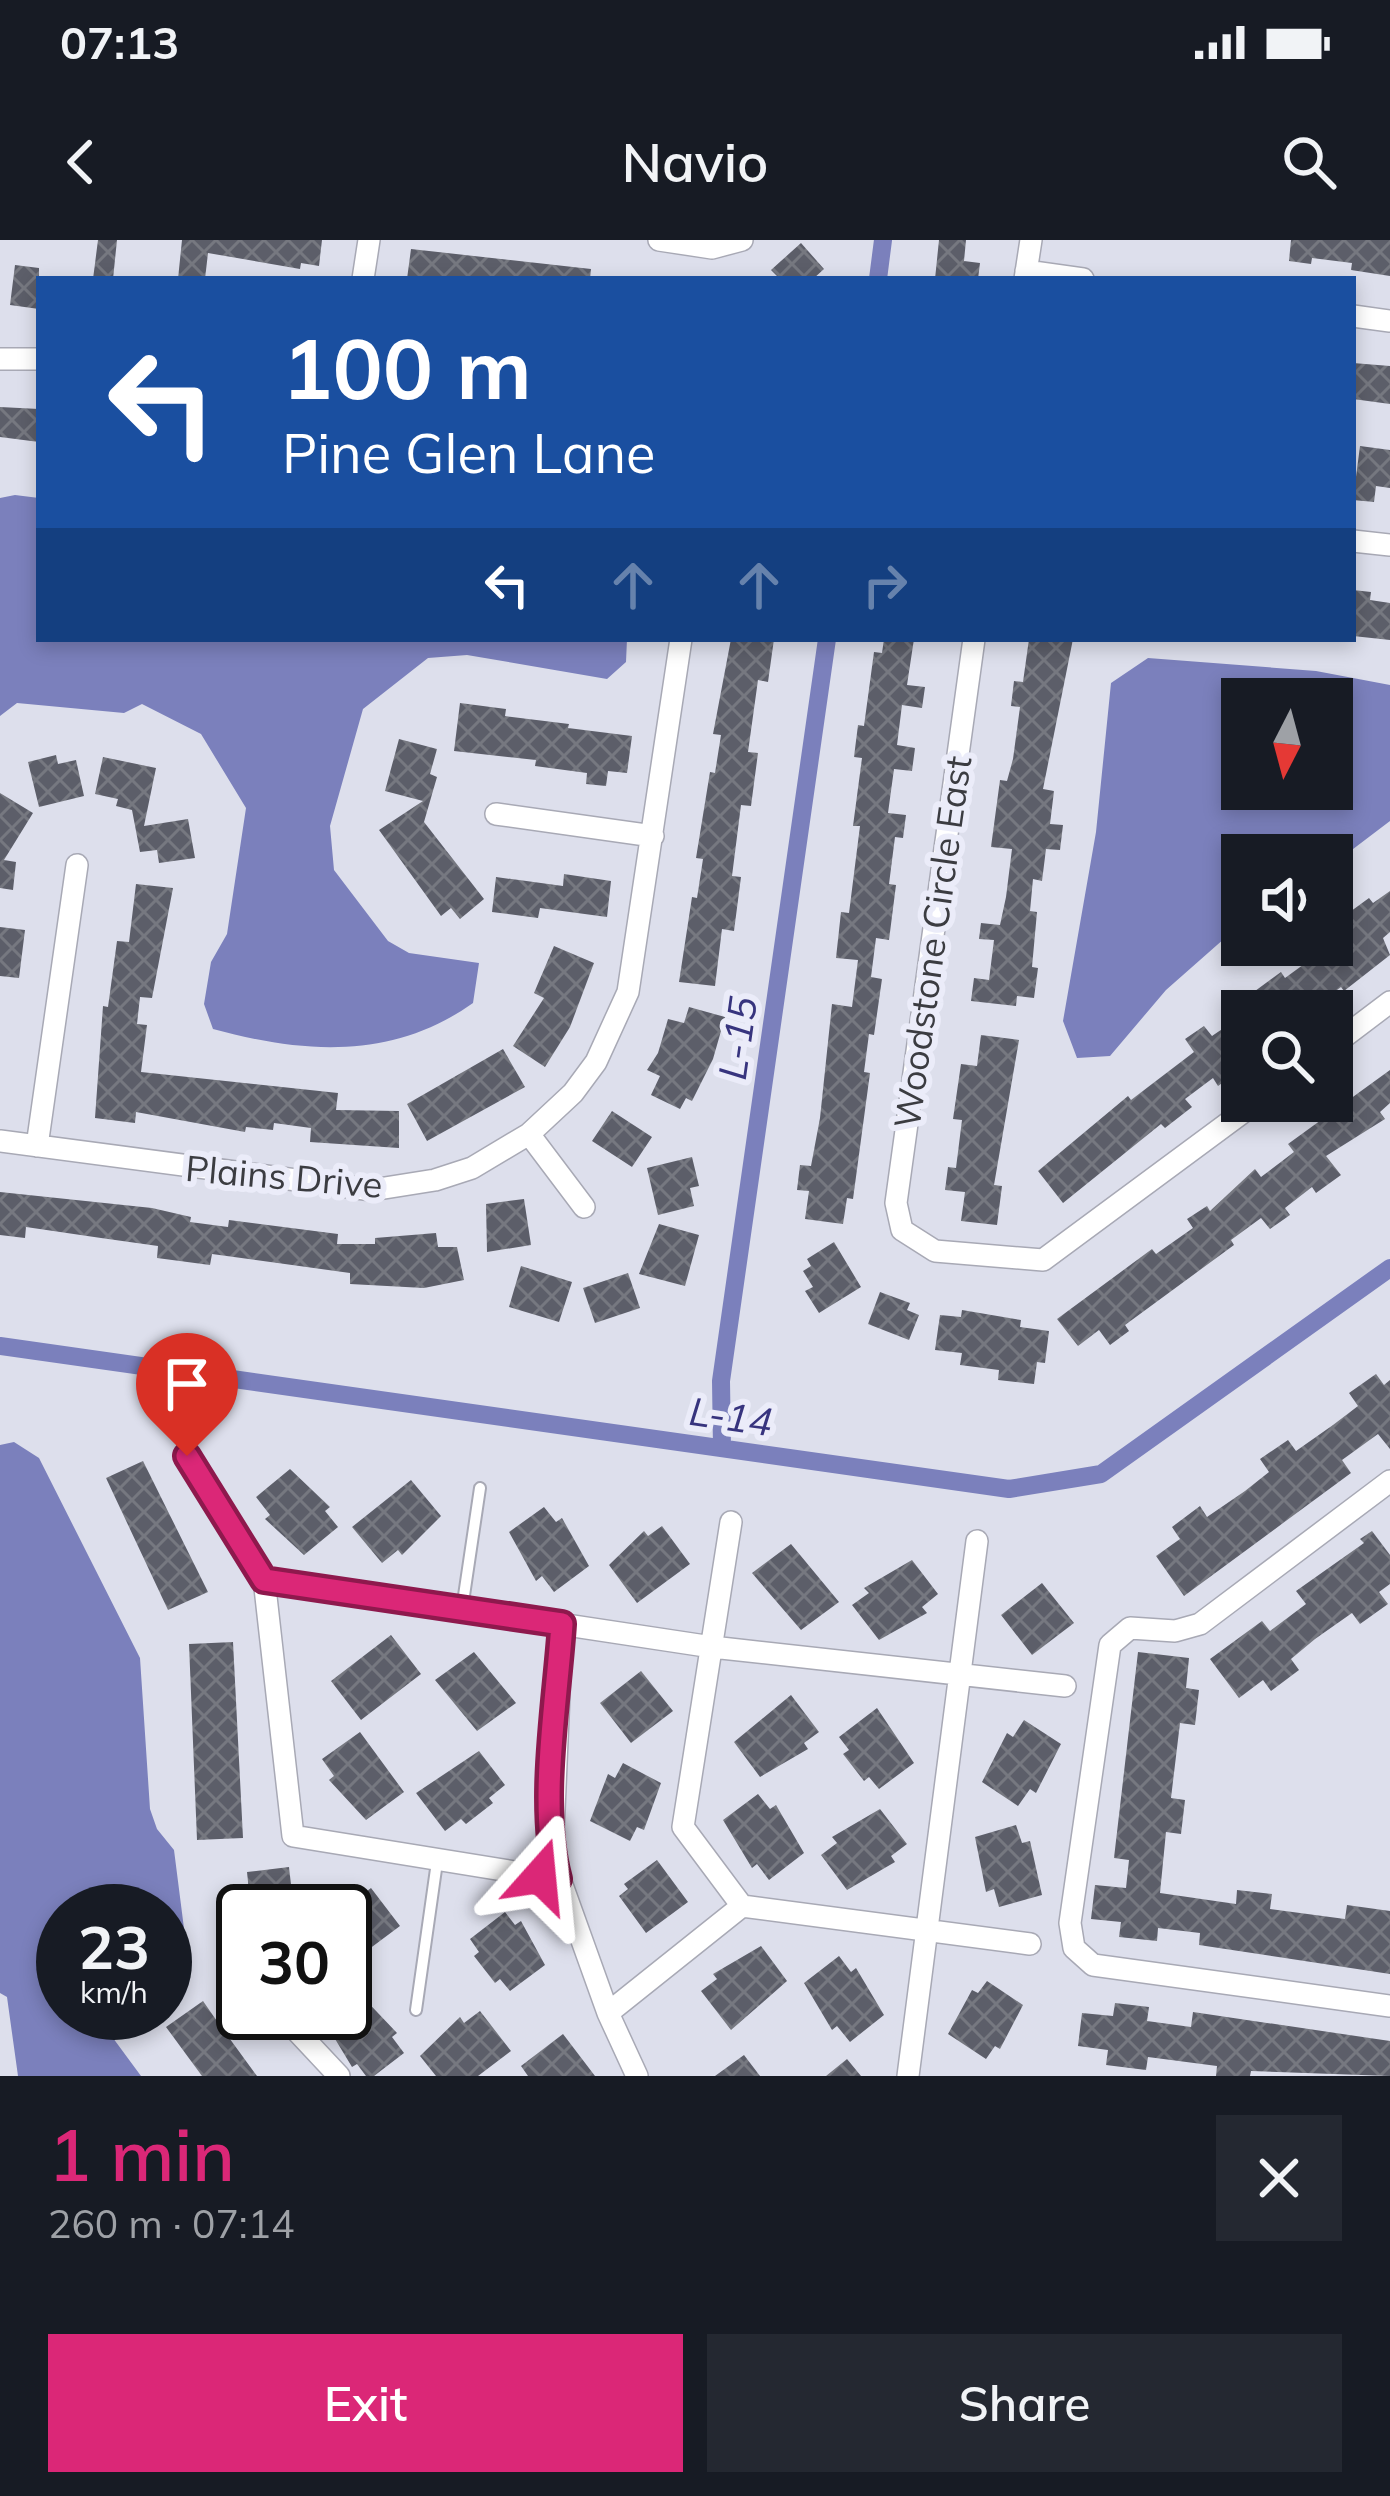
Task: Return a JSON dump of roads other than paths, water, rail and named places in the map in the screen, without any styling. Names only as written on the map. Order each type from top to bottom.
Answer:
[{"type":"street","points":[[363,276],[369,240]]},
{"type":"street","points":[[658,240],[712,248],[742,240]]},
{"type":"street","points":[[1026,275],[1030,240]]},
{"type":"street","points":[[1356,316],[1390,321]]},
{"type":"street","points":[[0,358],[36,359]]},
{"type":"street","points":[[1356,541],[1390,545]]},
{"type":"street","name":"Plains Drive","points":[[0,1141],[372,1190],[435,1180],[472,1168],[529,1134],[573,1093],[615,1028],[634,967],[681,642]]},
{"type":"street","name":"Woodstone Circle East","points":[[974,642],[896,1203],[911,1240],[935,1251],[1030,1263],[1047,1258],[1230,1122]]},
{"type":"street","points":[[496,814],[653,836]]},
{"type":"street","points":[[37,1146],[77,865]]},
{"type":"street","points":[[1353,1030],[1390,1002]]},
{"type":"street","points":[[529,1134],[584,1207]]},
{"type":"street","points":[[187,1456],[264,1580],[293,1836],[558,1879]]},
{"type":"street","points":[[1390,1481],[1200,1624],[1175,1631],[1130,1628],[1110,1645],[1070,1936],[1082,1958],[1093,1965],[1390,2006]]},
{"type":"street","points":[[731,1522],[683,1826],[742,1906],[1030,1944]]},
{"type":"street","points":[[908,2076],[977,1541]]},
{"type":"street","points":[[264,1580],[712,1647],[1065,1687]]},
{"type":"street","points":[[562,1624],[552,1857],[608,2014],[637,2076]]},
{"type":"street","points":[[608,2014],[742,1906]]},
{"type":"street","points":[[306,2040],[340,2076]]},
{"type":"lane","points":[[462,1609],[480,1488]]},
{"type":"lane","points":[[416,2010],[437,1862]]},
{"type":"water","points":[[0,498],[36,498],[36,642],[627,642],[626,662],[607,679],[467,655],[428,658],[363,709],[330,826],[334,870],[388,941],[409,953],[479,963],[473,1003],[411,1035],[347,1047],[281,1044],[213,1029],[204,1004],[211,962],[227,934],[246,808],[201,734],[142,704],[124,713],[17,703],[0,716]]},
{"type":"water","points":[[1148,658],[1316,671],[1353,678],[1390,685],[1390,821],[1353,849],[1353,834],[1221,834],[1221,942],[1166,990],[1110,1056],[1077,1058],[1063,1021],[1096,832],[1111,683]]},
{"type":"water","points":[[14,1442],[39,1458],[140,1658],[150,1809],[157,1829],[174,1850],[178,1884],[36,1884],[36,2040],[114,2040],[141,2076],[18,2076],[7,1997],[0,1993],[0,1445]]},
{"type":"waterway","name":"L-15","points":[[878,276],[883,240]]},
{"type":"waterway","name":"L-15","points":[[722,1448],[721,1381],[827,642]]},
{"type":"waterway","name":"L-14","points":[[0,1346],[1009,1489],[1101,1474],[1390,1268]]}]
